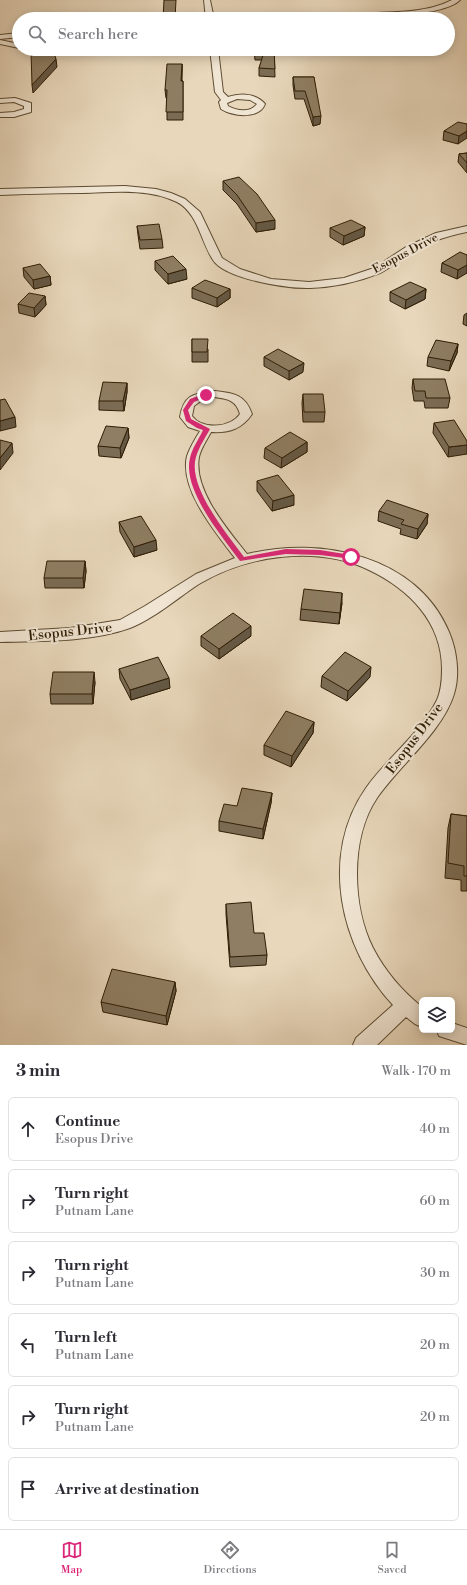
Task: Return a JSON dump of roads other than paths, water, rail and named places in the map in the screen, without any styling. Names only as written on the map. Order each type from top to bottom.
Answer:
[{"type":"street","points":[[208,0],[209,12]]},
{"type":"street","points":[[413,12],[433,10],[448,6],[457,0]]},
{"type":"street","points":[[0,37],[12,36]]},
{"type":"street","points":[[0,42],[12,45]]},
{"type":"street","points":[[215,56],[219,92],[226,100]]},
{"type":"street","points":[[0,101],[20,101],[28,105],[29,108],[28,110],[13,116],[0,115]]},
{"type":"street","name":"Esopus Drive","points":[[0,192],[125,189],[156,192],[182,201],[195,212],[209,244],[218,260],[236,271],[270,282],[309,285],[345,281],[378,270],[409,248],[439,234],[467,229]]},
{"type":"street","points":[[214,394],[230,396],[237,399],[245,408],[245,413],[239,423],[224,429],[207,429],[193,424],[186,415],[188,405],[198,397],[214,394]]},
{"type":"street","points":[[207,429],[193,457],[192,468],[197,490],[218,527],[242,559]]},
{"type":"street","name":"Esopus Drive","points":[[0,637],[46,635],[111,629],[129,623],[203,576],[242,559],[286,551],[320,552],[351,557],[387,573],[415,592],[432,612],[443,630],[448,649],[450,670],[449,684],[442,704],[412,745],[376,787],[362,810],[354,832],[348,861],[351,903],[358,930],[367,954],[386,983],[405,1006],[419,1016]]},
{"type":"street","points":[[363,1045],[405,1006]]},
{"type":"street","points":[[455,1033],[467,1037]]}]
